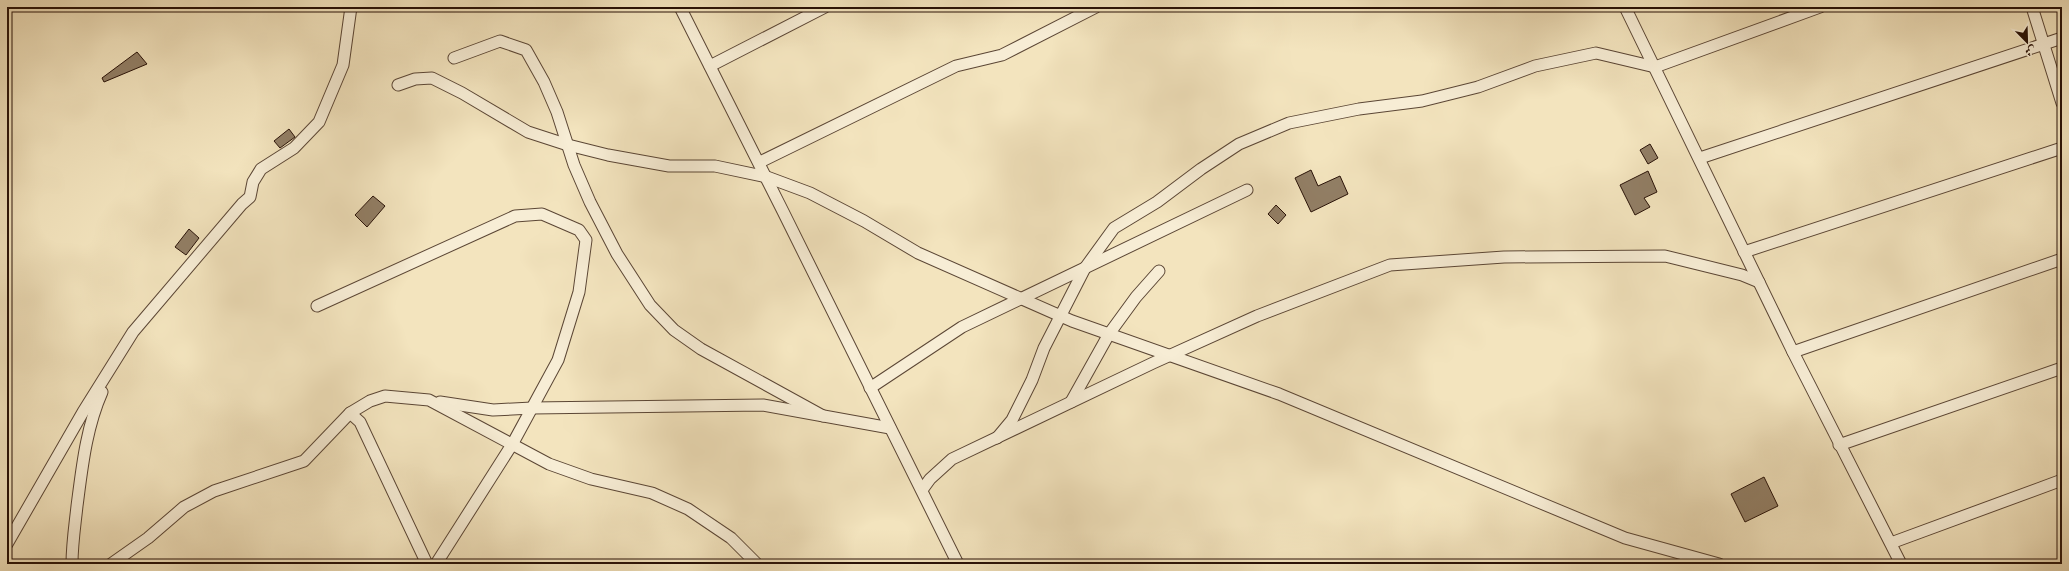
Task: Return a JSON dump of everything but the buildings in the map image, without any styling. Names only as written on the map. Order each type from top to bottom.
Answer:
[{"type":"street","points":[[7,544],[83,412],[133,332],[242,204],[250,197],[253,182],[261,169],[294,148],[319,122],[343,65],[351,7]]},
{"type":"street","points":[[680,7],[760,162],[958,564]]},
{"type":"street","points":[[710,66],[825,7]]},
{"type":"street","points":[[760,162],[956,66],[1002,55],[1096,7]]},
{"type":"street","points":[[1625,7],[1700,158],[1744,252],[1839,446],[1901,564]]},
{"type":"street","points":[[997,438],[1012,420],[1032,380],[1044,348],[1085,268],[1114,228],[1157,202],[1201,168],[1239,144],[1289,123],[1359,109],[1422,101],[1478,87],[1535,66],[1596,53],[1655,66],[1820,7]]},
{"type":"street","points":[[2032,7],[2062,103]]},
{"type":"street","points":[[1700,158],[2062,38]]},
{"type":"street","points":[[454,58],[500,41],[526,50],[544,82],[590,202],[617,254],[650,305],[674,330],[701,349],[823,416]]},
{"type":"street","points":[[398,85],[415,79],[432,78],[462,93],[528,132],[568,145],[608,155],[669,166],[715,166],[767,177],[810,193],[864,221],[918,253],[1060,316],[1278,394],[1625,538],[1719,564]]},
{"type":"street","points":[[1744,252],[2062,148]]},
{"type":"street","points":[[870,388],[962,326],[1247,190]]},
{"type":"street","points":[[317,306],[515,216],[542,214],[579,230],[586,240],[579,292],[558,360],[513,444],[436,564]]},
{"type":"street","points":[[922,490],[930,479],[952,459],[1257,316],[1390,265],[1504,257],[1665,256],[1742,275],[1759,282]]},
{"type":"street","points":[[1793,352],[2062,259]]},
{"type":"street","points":[[1071,402],[1109,334],[1136,297],[1159,271]]},
{"type":"street","points":[[72,564],[72,550],[81,475],[93,412],[116,358]]},
{"type":"street","points":[[1839,446],[2062,368]]},
{"type":"street","points":[[111,564],[148,538],[184,507],[214,491],[304,460],[350,413],[370,401],[385,396],[410,397],[493,410],[532,408],[762,405],[890,428]]},
{"type":"street","points":[[429,400],[556,467],[591,480],[652,492],[688,509],[731,538],[757,564]]},
{"type":"street","points":[[350,413],[360,422],[427,564]]},
{"type":"street","points":[[1891,543],[2062,480]]}]
